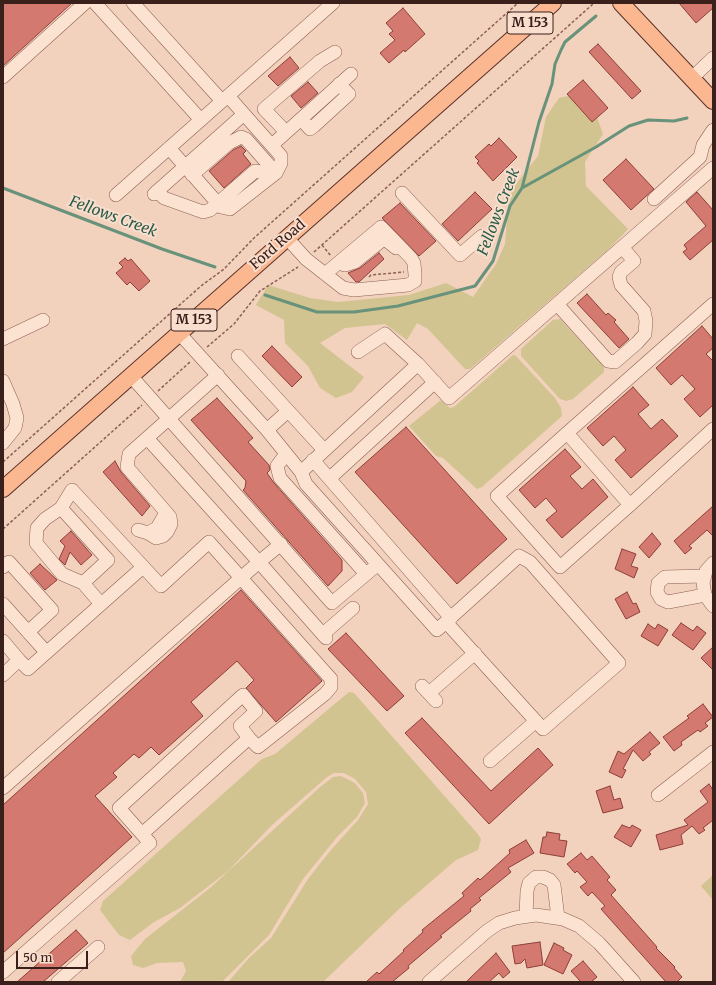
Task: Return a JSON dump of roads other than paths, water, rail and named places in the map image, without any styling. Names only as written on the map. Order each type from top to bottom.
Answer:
[{"type":"main road","name":"Ford Road","points":[[3,489],[553,3]]},
{"type":"main road","points":[[621,3],[713,101]]},
{"type":"street","points":[[3,77],[85,3]]},
{"type":"street","points":[[95,3],[201,120]]},
{"type":"street","points":[[133,3],[225,98],[244,114],[281,156],[281,163],[274,173],[230,209],[221,207],[217,203],[169,148]]},
{"type":"street","points":[[116,195],[333,3]]},
{"type":"street","points":[[286,132],[264,109],[320,61],[335,52]]},
{"type":"street","points":[[692,78],[713,58]]},
{"type":"street","points":[[272,145],[301,119],[310,129],[325,116],[348,94],[339,84],[351,74]]},
{"type":"street","points":[[188,171],[244,114]]},
{"type":"street","points":[[654,199],[700,157],[703,144],[713,130]]},
{"type":"street","points":[[217,203],[210,210],[203,212],[164,198],[155,193],[229,143],[241,137],[246,139],[274,173]]},
{"type":"street","points":[[358,352],[384,334],[418,364],[449,398],[713,168]]},
{"type":"street","points":[[402,193],[460,255],[482,236]]},
{"type":"street","points":[[286,238],[306,259],[325,274],[343,288],[354,290],[408,285],[415,281],[414,264],[392,237],[381,227],[333,258],[325,274]]},
{"type":"street","points":[[333,258],[345,265],[355,262],[381,241],[386,240],[390,242],[408,262],[410,271],[408,285]]},
{"type":"street","points":[[557,304],[608,361],[615,362],[637,343],[645,334],[646,321],[644,311],[622,285],[619,277],[621,272],[634,261],[622,247]]},
{"type":"street","points":[[713,304],[497,496],[560,566],[713,430]]},
{"type":"street","points":[[3,339],[43,320]]},
{"type":"street","points":[[179,333],[266,430],[301,472],[306,484],[377,565],[437,630],[448,620],[519,556],[530,562],[619,663],[543,729],[475,653],[448,620],[330,478],[313,460]]},
{"type":"street","points":[[238,356],[324,450]]},
{"type":"street","points":[[301,472],[418,364]]},
{"type":"street","points":[[143,532],[156,538],[163,536],[171,524],[170,517],[127,467],[129,454],[218,375]]},
{"type":"street","points":[[131,376],[332,603],[348,602]]},
{"type":"street","points":[[3,381],[13,404],[17,418],[15,428],[3,443]]},
{"type":"street","points":[[330,478],[435,382]]},
{"type":"street","points":[[266,430],[288,411]]},
{"type":"street","points":[[567,433],[630,505]]},
{"type":"street","points":[[147,438],[324,636],[366,574],[377,565]]},
{"type":"street","points":[[286,454],[277,466],[280,478],[366,574]]},
{"type":"street","points":[[3,972],[150,843],[119,808],[242,695],[256,711],[240,726],[258,747],[325,694],[331,687],[331,679],[209,542],[161,586],[72,490],[61,508],[45,518],[37,528],[36,543],[62,574],[83,583],[101,604]]},
{"type":"street","points":[[61,508],[108,560],[83,583]]},
{"type":"street","points":[[3,788],[281,544]]},
{"type":"street","points":[[3,567],[9,562],[52,610],[28,632]]},
{"type":"street","points":[[713,563],[704,576],[703,584],[705,595],[713,606]]},
{"type":"street","points":[[3,641],[28,669],[143,567]]},
{"type":"street","points":[[704,576],[665,577],[658,583],[657,592],[661,599],[668,602],[705,595]]},
{"type":"street","points":[[3,604],[46,652]]},
{"type":"street","points":[[429,693],[450,678],[475,653]]},
{"type":"street","points":[[3,675],[19,660]]},
{"type":"street","points":[[490,761],[536,721]]},
{"type":"street","points":[[142,834],[249,738]]},
{"type":"street","points":[[658,795],[713,752]]},
{"type":"street","points":[[531,915],[527,891],[529,883],[536,877],[543,877],[550,880],[554,885],[558,918]]},
{"type":"street","points":[[429,982],[487,931],[500,923],[531,915],[558,918],[579,926],[591,935],[630,981]]},
{"type":"street","points":[[58,982],[98,947]]},
{"type":"waterway","name":"Fellows Creek","points":[[265,295],[317,312],[354,312],[398,306],[475,286],[493,261],[510,206],[522,188],[539,122],[552,84],[555,64],[561,50],[565,42],[596,16]]},
{"type":"waterway","points":[[522,188],[596,147],[629,126],[648,120],[674,121],[687,118]]},
{"type":"waterway","name":"Fellows Creek","points":[[3,188],[162,249],[215,267]]}]
